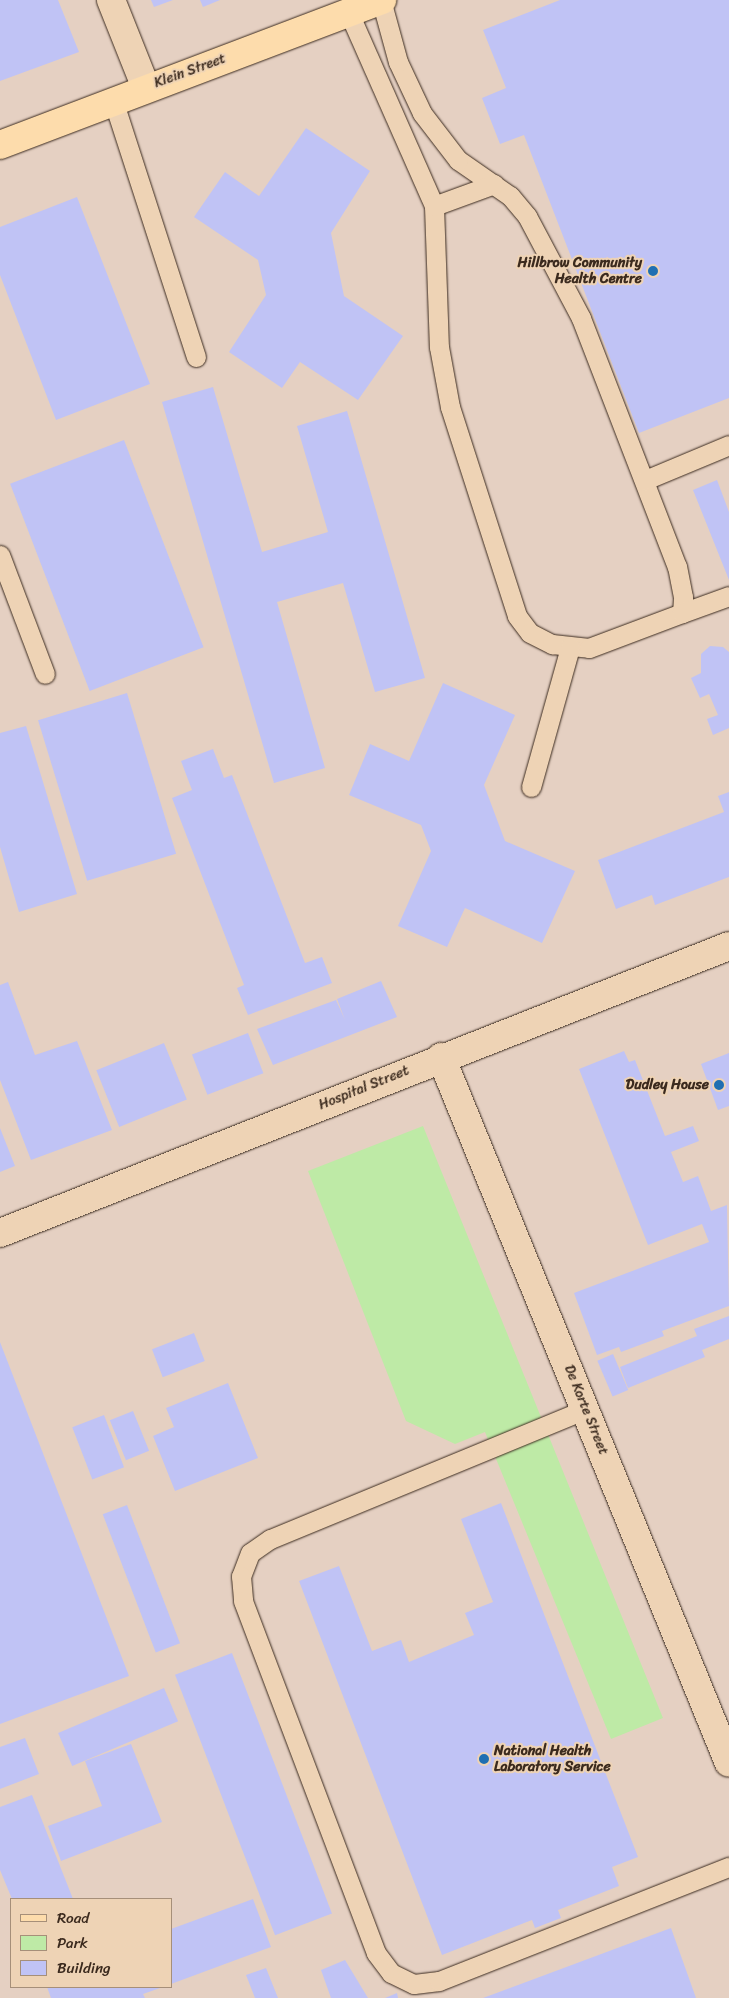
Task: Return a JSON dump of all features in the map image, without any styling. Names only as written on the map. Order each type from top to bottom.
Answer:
[{"type":"main road","name":"Klein Street","points":[[0,145],[114,100],[382,0]]},
{"type":"street","points":[[111,0],[146,88]]},
{"type":"street","name":"Hospital Street","points":[[0,1233],[441,1057],[729,946]]},
{"type":"street","name":"De Korte Street","points":[[441,1057],[729,1763]]},
{"type":"lane","points":[[382,0],[398,62],[422,113],[458,160],[510,196],[527,216],[577,310],[677,567],[683,597],[682,614]]},
{"type":"lane","points":[[349,13],[434,206],[439,347],[450,407],[496,556],[517,616],[530,633],[552,644],[589,648],[729,596]]},
{"type":"lane","points":[[114,100],[196,357]]},
{"type":"lane","points":[[434,206],[494,184]]},
{"type":"lane","points":[[644,480],[729,445]]},
{"type":"lane","points":[[0,555],[45,674]]},
{"type":"lane","points":[[531,787],[570,647]]},
{"type":"lane","points":[[586,1409],[270,1539],[250,1553],[241,1576],[243,1600],[376,1953],[390,1974],[414,1984],[439,1981],[729,1867]]},
{"type":"green space","points":[[423,1126],[663,1718],[611,1739],[485,1432],[455,1444],[406,1421],[308,1171]]},
{"type":"building","points":[[0,0],[58,0],[79,52],[0,81]]},
{"type":"building","points":[[151,0],[173,0],[154,7]]},
{"type":"building","points":[[200,0],[220,0],[203,7]]},
{"type":"building","name":"Hillbrow Community Health Centre","points":[[560,0],[729,0],[729,398],[639,433],[524,135],[500,144],[482,98],[506,88],[483,30]]},
{"type":"building","points":[[306,128],[370,171],[331,233],[344,296],[403,336],[358,400],[300,362],[282,388],[229,352],[266,295],[258,260],[194,217],[225,172],[259,196]]},
{"type":"building","points":[[77,197],[150,384],[56,420],[0,275],[0,227]]},
{"type":"building","points":[[213,387],[262,552],[328,532],[297,426],[347,411],[425,678],[375,692],[343,583],[277,602],[325,768],[274,783],[162,402]]},
{"type":"building","points":[[124,440],[204,647],[90,691],[10,484]]},
{"type":"building","points":[[717,480],[729,512],[729,580],[693,490]]},
{"type":"building","points":[[710,646],[723,647],[729,652],[729,728],[713,735],[707,719],[718,715],[709,694],[700,698],[691,678],[701,673],[701,654]]},
{"type":"building","points":[[443,683],[515,715],[484,785],[505,841],[575,871],[542,943],[465,908],[447,947],[398,926],[431,851],[421,825],[349,795],[370,744],[409,761]]},
{"type":"building","points":[[127,693],[176,854],[87,881],[38,720]]},
{"type":"building","points":[[26,726],[77,894],[19,912],[0,847],[0,733]]},
{"type":"building","points":[[213,749],[224,778],[232,775],[305,963],[322,957],[332,983],[248,1015],[237,988],[244,985],[172,798],[192,790],[181,761]]},
{"type":"building","points":[[729,792],[729,877],[655,905],[652,895],[616,909],[598,860],[724,812],[718,796]]},
{"type":"building","points":[[381,981],[397,1017],[273,1065],[257,1029],[336,1000],[345,1020],[337,999]]},
{"type":"building","points":[[8,982],[35,1055],[77,1041],[112,1130],[31,1160],[0,1080],[0,985]]},
{"type":"building","points":[[248,1033],[263,1073],[207,1095],[192,1055]]},
{"type":"building","points":[[164,1043],[187,1100],[119,1127],[96,1070]]},
{"type":"building","points":[[624,1051],[629,1062],[635,1060],[665,1136],[693,1126],[699,1141],[671,1152],[683,1182],[698,1176],[711,1211],[727,1205],[729,1306],[662,1331],[664,1336],[621,1352],[619,1347],[597,1355],[574,1293],[709,1242],[702,1224],[648,1245],[579,1069]]},
{"type":"building","name":"Dudley House","points":[[729,1053],[729,1106],[718,1110],[701,1064]]},
{"type":"building","points":[[0,1128],[15,1166],[0,1172]]},
{"type":"building","points":[[729,1316],[729,1339],[702,1350],[705,1357],[628,1388],[620,1367],[697,1336],[694,1329]]},
{"type":"building","points":[[194,1333],[205,1361],[163,1377],[152,1349]]},
{"type":"building","points":[[0,1342],[129,1676],[0,1724]]},
{"type":"building","points":[[613,1354],[628,1390],[613,1397],[597,1361]]},
{"type":"building","points":[[228,1383],[258,1458],[175,1491],[153,1436],[174,1427],[166,1408]]},
{"type":"building","points":[[133,1411],[149,1451],[126,1460],[110,1420]]},
{"type":"building","points":[[104,1415],[124,1467],[92,1479],[72,1427]]},
{"type":"building","name":"National Health Laboratory Service","points":[[501,1503],[638,1857],[612,1867],[619,1886],[558,1910],[561,1918],[535,1928],[532,1920],[442,1955],[299,1581],[339,1566],[372,1651],[401,1640],[409,1662],[474,1635],[465,1613],[493,1602],[461,1519]]},
{"type":"building","points":[[127,1505],[180,1643],[156,1652],[103,1514]]},
{"type":"building","points":[[232,1653],[332,1913],[275,1935],[175,1675]]},
{"type":"building","points":[[164,1688],[178,1721],[72,1766],[58,1733]]},
{"type":"building","points":[[25,1738],[39,1774],[0,1789],[0,1747]]},
{"type":"building","points":[[131,1744],[162,1822],[61,1861],[48,1826],[102,1806],[85,1761]]},
{"type":"building","points":[[32,1795],[73,1898],[12,1898],[0,1870],[0,1807]]},
{"type":"building","points":[[253,1899],[271,1947],[172,1984],[172,1929]]},
{"type":"building","points":[[671,1928],[696,1998],[483,1998]]},
{"type":"building","points":[[345,1960],[368,1998],[331,1998],[321,1970]]},
{"type":"building","points":[[266,1968],[278,1998],[255,1998],[246,1975]]},
{"type":"building","points":[[47,1988],[160,1988],[143,1994],[145,1998],[51,1998]]},
{"type":"building","points":[[397,1993],[398,1998],[385,1998]]},
{"type":"place","name":"Hillbrow Community Health Centre","points":[[653,271]]},
{"type":"place","name":"Dudley House","points":[[719,1085]]},
{"type":"place","name":"National Health Laboratory Service","points":[[484,1759]]}]
